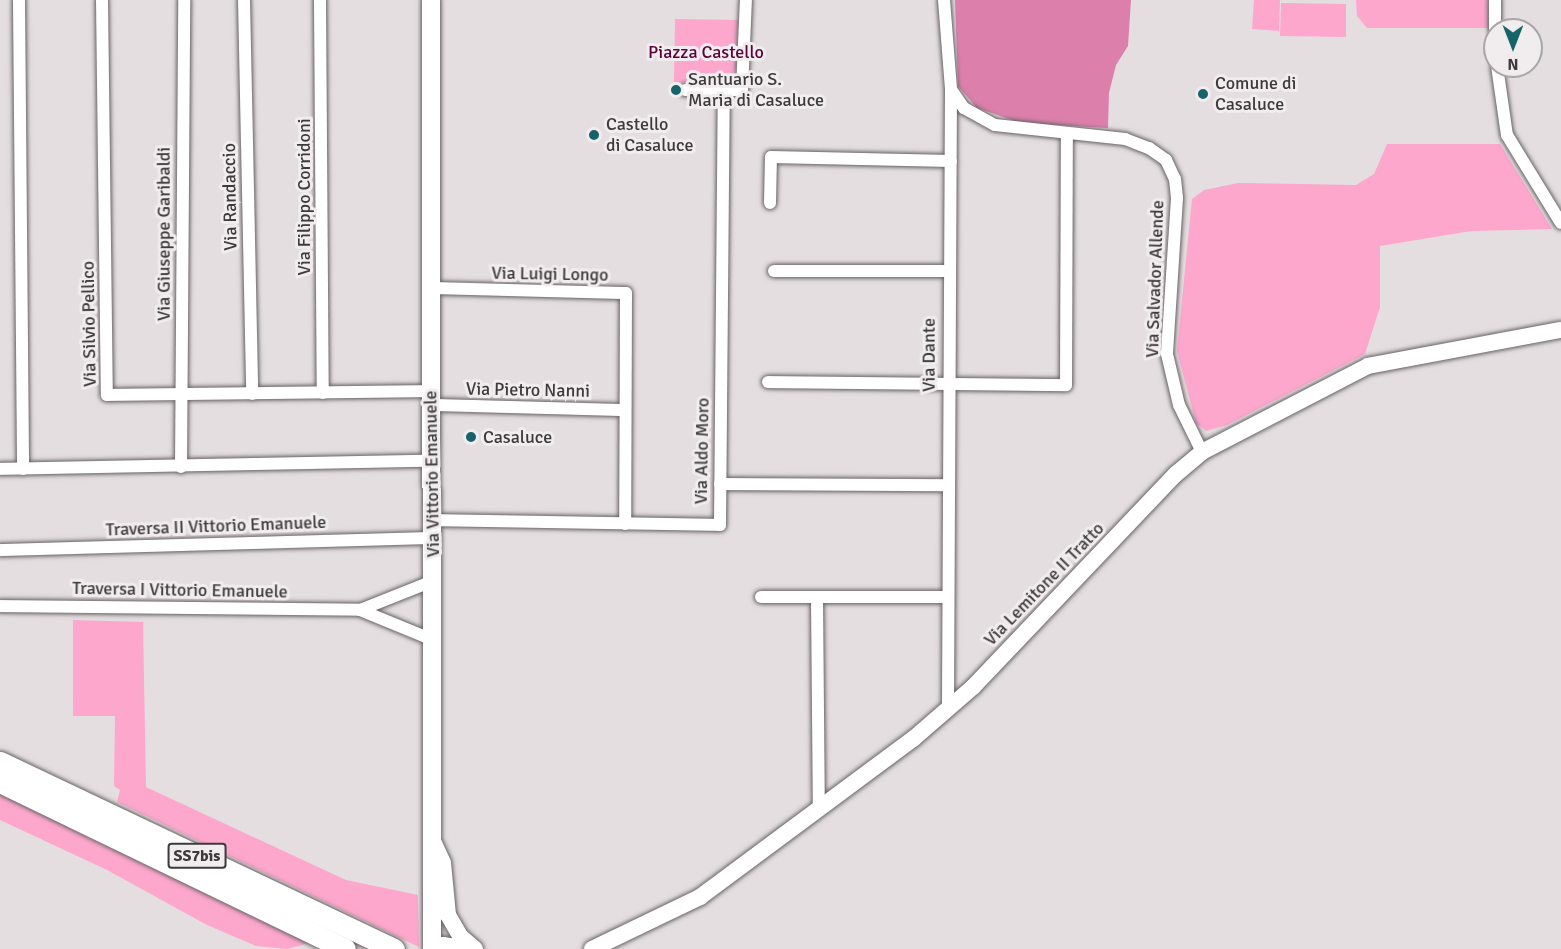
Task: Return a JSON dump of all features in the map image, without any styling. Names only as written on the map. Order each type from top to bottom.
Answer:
[{"type":"highway","name":"SS7bis","points":[[0,762],[394,949]]},
{"type":"highway","name":"SS7bis","points":[[0,782],[345,949]]},
{"type":"main road","name":"Via Vittorio Emanuele","points":[[431,0],[429,288],[433,529],[432,949]]},
{"type":"street","points":[[19,0],[23,469]]},
{"type":"street","name":"Via Silvio Pellico","points":[[102,0],[107,395],[323,393],[432,398]]},
{"type":"street","name":"Via Giuseppe Garibaldi","points":[[181,467],[184,0]]},
{"type":"street","name":"Via Randaccio","points":[[244,0],[252,394]]},
{"type":"street","name":"Via Filippo Corridoni","points":[[320,0],[323,393]]},
{"type":"street","points":[[685,90],[742,90],[746,0]]},
{"type":"street","name":"Via Dante","points":[[944,0],[951,89],[946,485],[948,710]]},
{"type":"street","points":[[1495,0],[1495,18]]},
{"type":"street","points":[[1498,78],[1499,103],[1507,135],[1561,223]]},
{"type":"street","name":"Via Salvador Allende","points":[[951,89],[964,108],[985,122],[1012,129],[1125,139],[1159,154],[1172,168],[1177,212],[1167,354],[1179,405],[1202,452]]},
{"type":"street","name":"Via Aldo Moro","points":[[433,529],[625,524],[720,525],[724,90]]},
{"type":"street","points":[[768,382],[1066,385],[1067,133]]},
{"type":"street","points":[[770,203],[771,157],[951,160]]},
{"type":"street","points":[[774,271],[948,271]]},
{"type":"street","name":"Via Luigi Longo","points":[[429,288],[626,293],[624,410]]},
{"type":"street","name":"Via Lemitone II Tratto","points":[[592,949],[700,897],[819,810],[948,710],[1176,474],[1202,452],[1368,366],[1561,330]]},
{"type":"street","name":"Via Pietro Nanni","points":[[432,398],[624,410]]},
{"type":"street","points":[[624,410],[625,524]]},
{"type":"street","points":[[0,470],[432,461]]},
{"type":"street","points":[[720,484],[946,485]]},
{"type":"street","name":"Traversa II Vittorio Emanuele","points":[[0,550],[433,529]]},
{"type":"street","name":"Traversa I Vittorio Emanuele","points":[[360,610],[433,581]]},
{"type":"street","points":[[761,597],[948,597]]},
{"type":"street","points":[[818,597],[819,810]]},
{"type":"street","name":"Traversa I Vittorio Emanuele","points":[[0,606],[360,610],[433,640]]},
{"type":"street","points":[[432,838],[443,862],[448,915],[460,936],[475,949]]},
{"type":"street","points":[[437,949],[454,945],[468,949]]},
{"type":"green space","points":[[1254,0],[1280,0],[1279,31],[1252,29]]},
{"type":"green space","points":[[1356,0],[1488,0],[1489,18],[1483,18],[1483,28],[1367,28],[1357,16]]},
{"type":"green space","points":[[1281,3],[1346,4],[1346,37],[1280,36]]},
{"type":"green space","name":"Piazza Castello","points":[[675,19],[738,20],[736,69],[731,79],[721,84],[674,82]]},
{"type":"green space","points":[[1387,144],[1500,144],[1552,229],[1471,231],[1380,246],[1380,307],[1365,354],[1227,425],[1206,431],[1196,423],[1177,351],[1192,199],[1204,190],[1238,183],[1356,185],[1374,174]]},
{"type":"green space","points":[[73,620],[143,622],[146,787],[346,880],[418,895],[419,947],[117,802],[120,790],[114,786],[115,716],[73,716]]},
{"type":"green space","points":[[0,793],[309,943],[287,949],[256,946],[207,925],[107,870],[0,820]]},
{"type":"shaded area","points":[[955,0],[1131,0],[1128,46],[1116,65],[1109,93],[1108,128],[1021,123],[977,108],[958,86]]},
{"type":"place","name":"Santuario S. Maria di Casaluce","points":[[676,90]]},
{"type":"place","name":"Comune di Casaluce","points":[[1203,94]]},
{"type":"place","name":"Castello di Casaluce","points":[[594,135]]},
{"type":"place","name":"Casaluce","points":[[471,437]]}]
